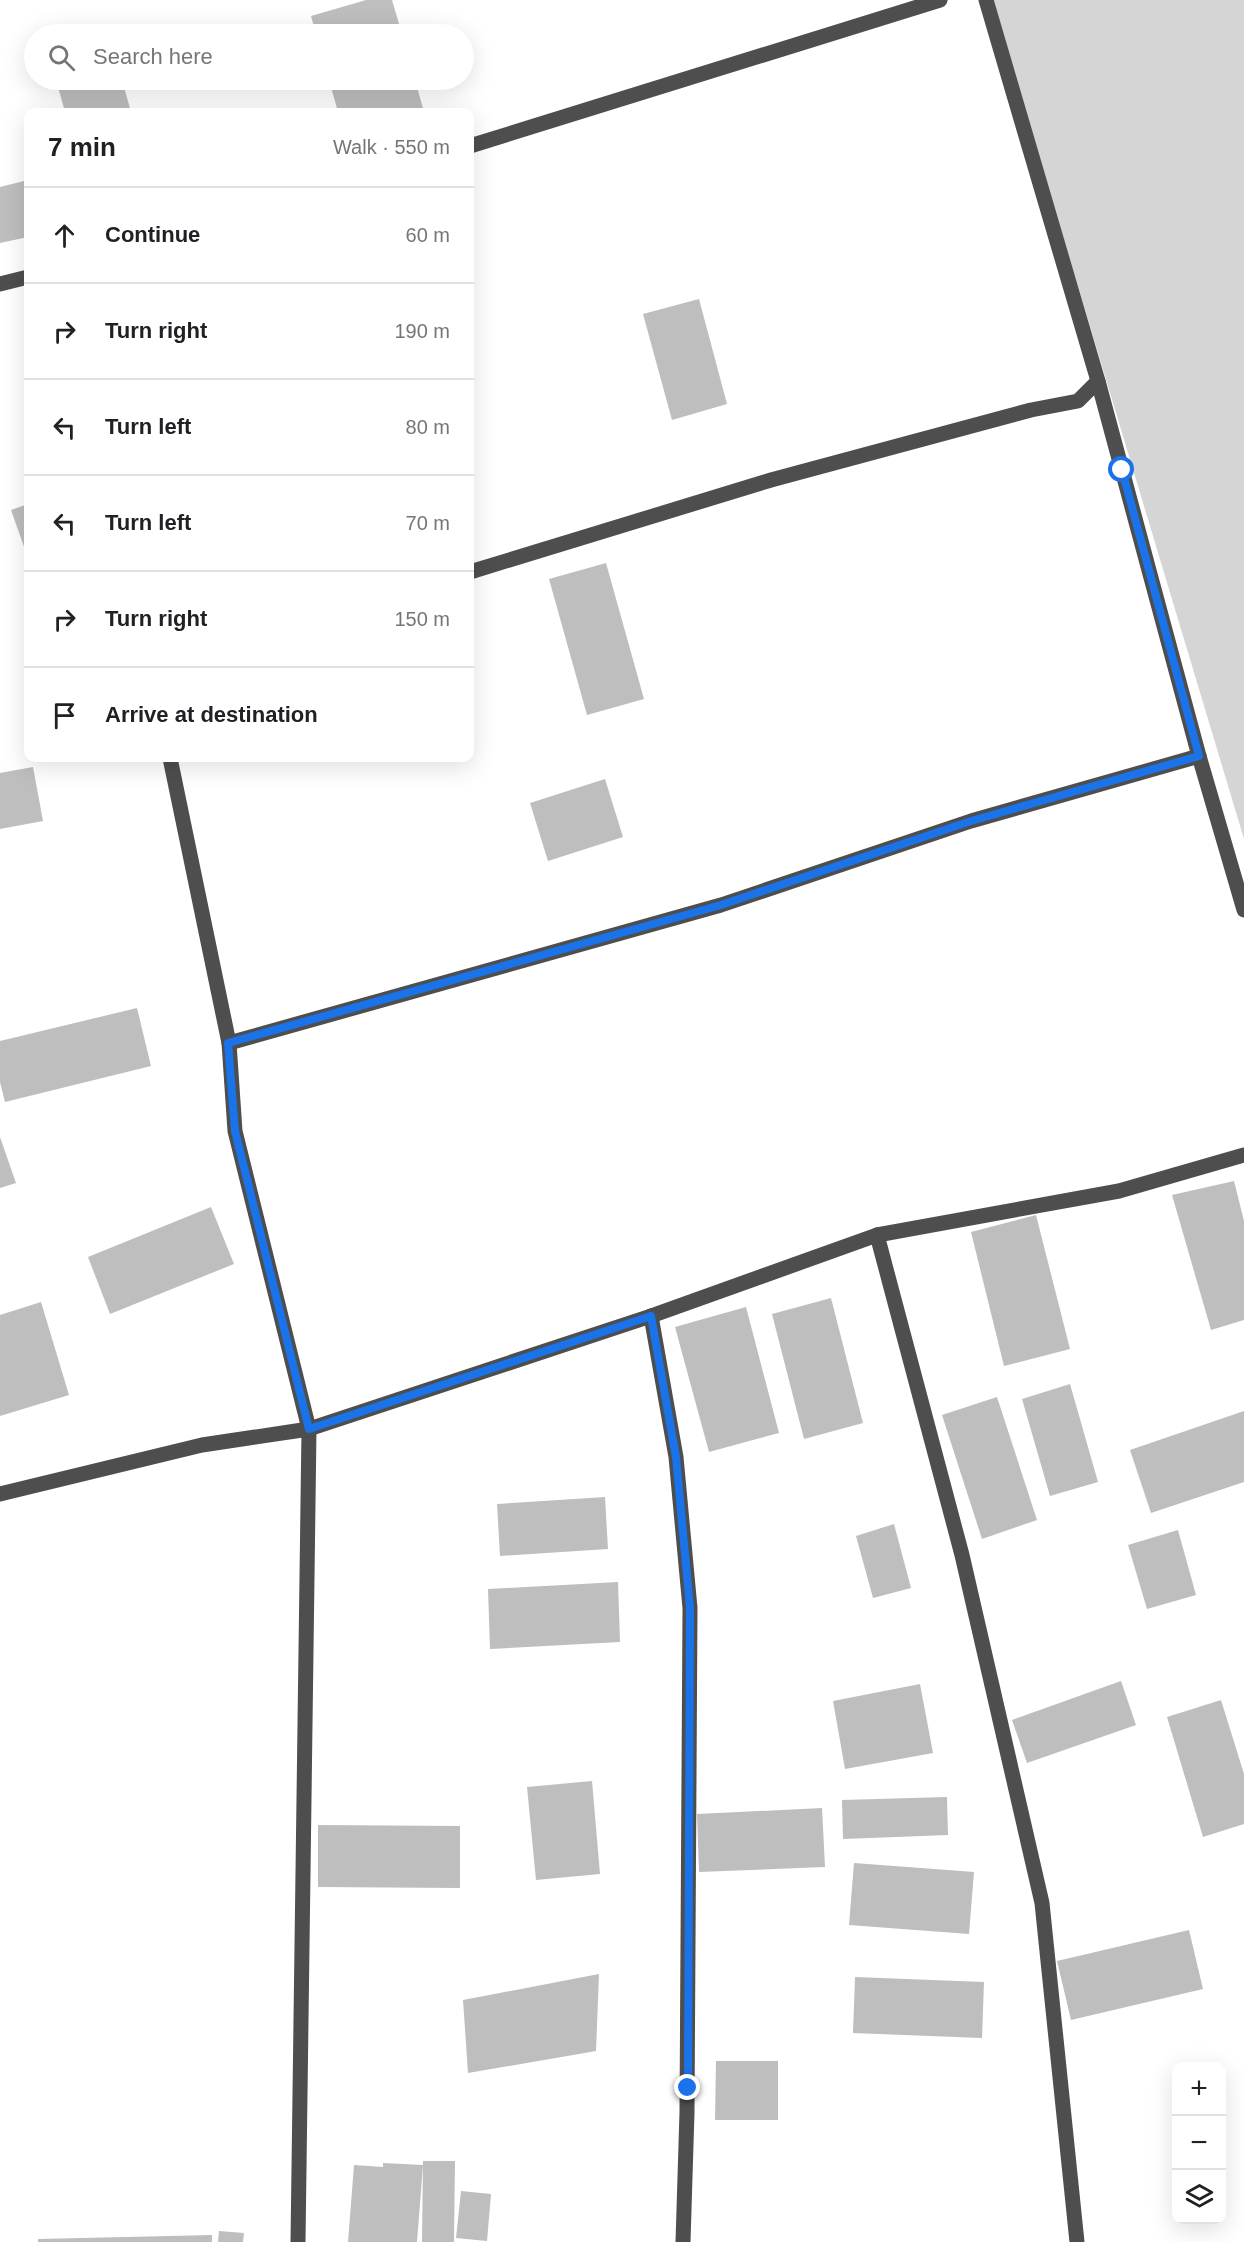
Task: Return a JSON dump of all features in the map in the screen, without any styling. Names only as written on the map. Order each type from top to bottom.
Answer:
[{"type":"street","points":[[474,145],[940,0]]},
{"type":"street","points":[[986,0],[1098,381],[1199,756],[1244,910]]},
{"type":"street","points":[[0,284],[24,278]]},
{"type":"street","points":[[474,571],[771,480],[1031,410],[1078,401],[1098,381]]},
{"type":"street","points":[[228,1043],[721,905],[971,821],[1199,756]]},
{"type":"street","points":[[171,762],[228,1043],[235,1131],[309,1429],[298,2242]]},
{"type":"street","points":[[0,1494],[202,1446],[309,1429],[651,1316],[877,1235],[1119,1191],[1244,1155]]},
{"type":"street","points":[[877,1235],[962,1555],[1042,1903],[1077,2242]]},
{"type":"street","points":[[651,1316],[676,1457],[690,1608],[688,2100],[683,2242]]},
{"type":"shaded area","points":[[992,0],[1244,0],[1244,839]]},
{"type":"building","points":[[366,0],[392,0],[399,24],[313,24],[311,16]]},
{"type":"building","points":[[59,90],[125,90],[130,108],[64,108]]},
{"type":"building","points":[[332,90],[418,90],[423,108],[337,108]]},
{"type":"building","points":[[24,181],[24,238],[0,243],[0,187]]},
{"type":"building","points":[[699,299],[727,404],[672,420],[643,314]]},
{"type":"building","points":[[24,505],[24,547],[11,510]]},
{"type":"building","points":[[606,563],[644,699],[587,715],[549,579]]},
{"type":"building","points":[[33,767],[43,821],[0,829],[0,773]]},
{"type":"building","points":[[605,779],[623,837],[548,861],[530,803]]},
{"type":"building","points":[[137,1008],[151,1066],[5,1102],[0,1082],[0,1041]]},
{"type":"building","points":[[0,1137],[16,1183],[0,1188]]},
{"type":"building","points":[[1234,1181],[1244,1221],[1244,1320],[1211,1330],[1172,1195]]},
{"type":"building","points":[[211,1207],[234,1264],[110,1314],[88,1257]]},
{"type":"building","points":[[1036,1215],[1070,1349],[1004,1366],[971,1232]]},
{"type":"building","points":[[831,1298],[863,1423],[804,1439],[772,1314]]},
{"type":"building","points":[[41,1302],[69,1395],[0,1416],[0,1315]]},
{"type":"building","points":[[746,1307],[779,1433],[709,1452],[675,1327]]},
{"type":"building","points":[[1070,1384],[1098,1482],[1050,1496],[1022,1399]]},
{"type":"building","points":[[997,1397],[1037,1520],[982,1539],[942,1415]]},
{"type":"building","points":[[1244,1411],[1244,1482],[1151,1513],[1130,1450]]},
{"type":"building","points":[[605,1497],[608,1549],[500,1556],[497,1504]]},
{"type":"building","points":[[894,1524],[911,1588],[873,1598],[856,1536]]},
{"type":"building","points":[[1178,1530],[1196,1595],[1147,1609],[1128,1545]]},
{"type":"building","points":[[618,1582],[620,1642],[490,1649],[488,1589]]},
{"type":"building","points":[[1121,1681],[1136,1725],[1027,1763],[1012,1720]]},
{"type":"building","points":[[920,1684],[933,1753],[845,1769],[833,1701]]},
{"type":"building","points":[[1221,1700],[1244,1774],[1244,1824],[1203,1837],[1167,1717]]},
{"type":"building","points":[[592,1781],[600,1874],[536,1880],[527,1787]]},
{"type":"building","points":[[947,1797],[948,1835],[843,1839],[842,1800]]},
{"type":"building","points":[[822,1808],[825,1867],[699,1872],[697,1814]]},
{"type":"building","points":[[318,1825],[460,1826],[460,1888],[318,1887]]},
{"type":"building","points":[[854,1863],[974,1872],[969,1934],[849,1925]]},
{"type":"building","points":[[1189,1930],[1203,1989],[1071,2020],[1057,1961]]},
{"type":"building","points":[[599,1974],[596,2051],[468,2073],[463,2000]]},
{"type":"building","points":[[855,1977],[984,1982],[982,2038],[853,2033]]},
{"type":"building","points":[[716,2061],[778,2061],[778,2120],[715,2120]]},
{"type":"building","points":[[423,2161],[455,2161],[454,2242],[422,2242]]},
{"type":"building","points":[[383,2163],[423,2165],[417,2242],[348,2242],[354,2165],[383,2167]]},
{"type":"building","points":[[461,2191],[491,2194],[487,2241],[456,2238]]},
{"type":"building","points":[[219,2231],[244,2233],[243,2242],[218,2242]]},
{"type":"building","points":[[212,2235],[212,2242],[38,2242],[38,2239]]},
{"type":"route","points":[[688,2088],[690,1608],[676,1457],[651,1316],[309,1429],[235,1131],[228,1043],[721,905],[971,821],[1199,756],[1122,470]]}]
